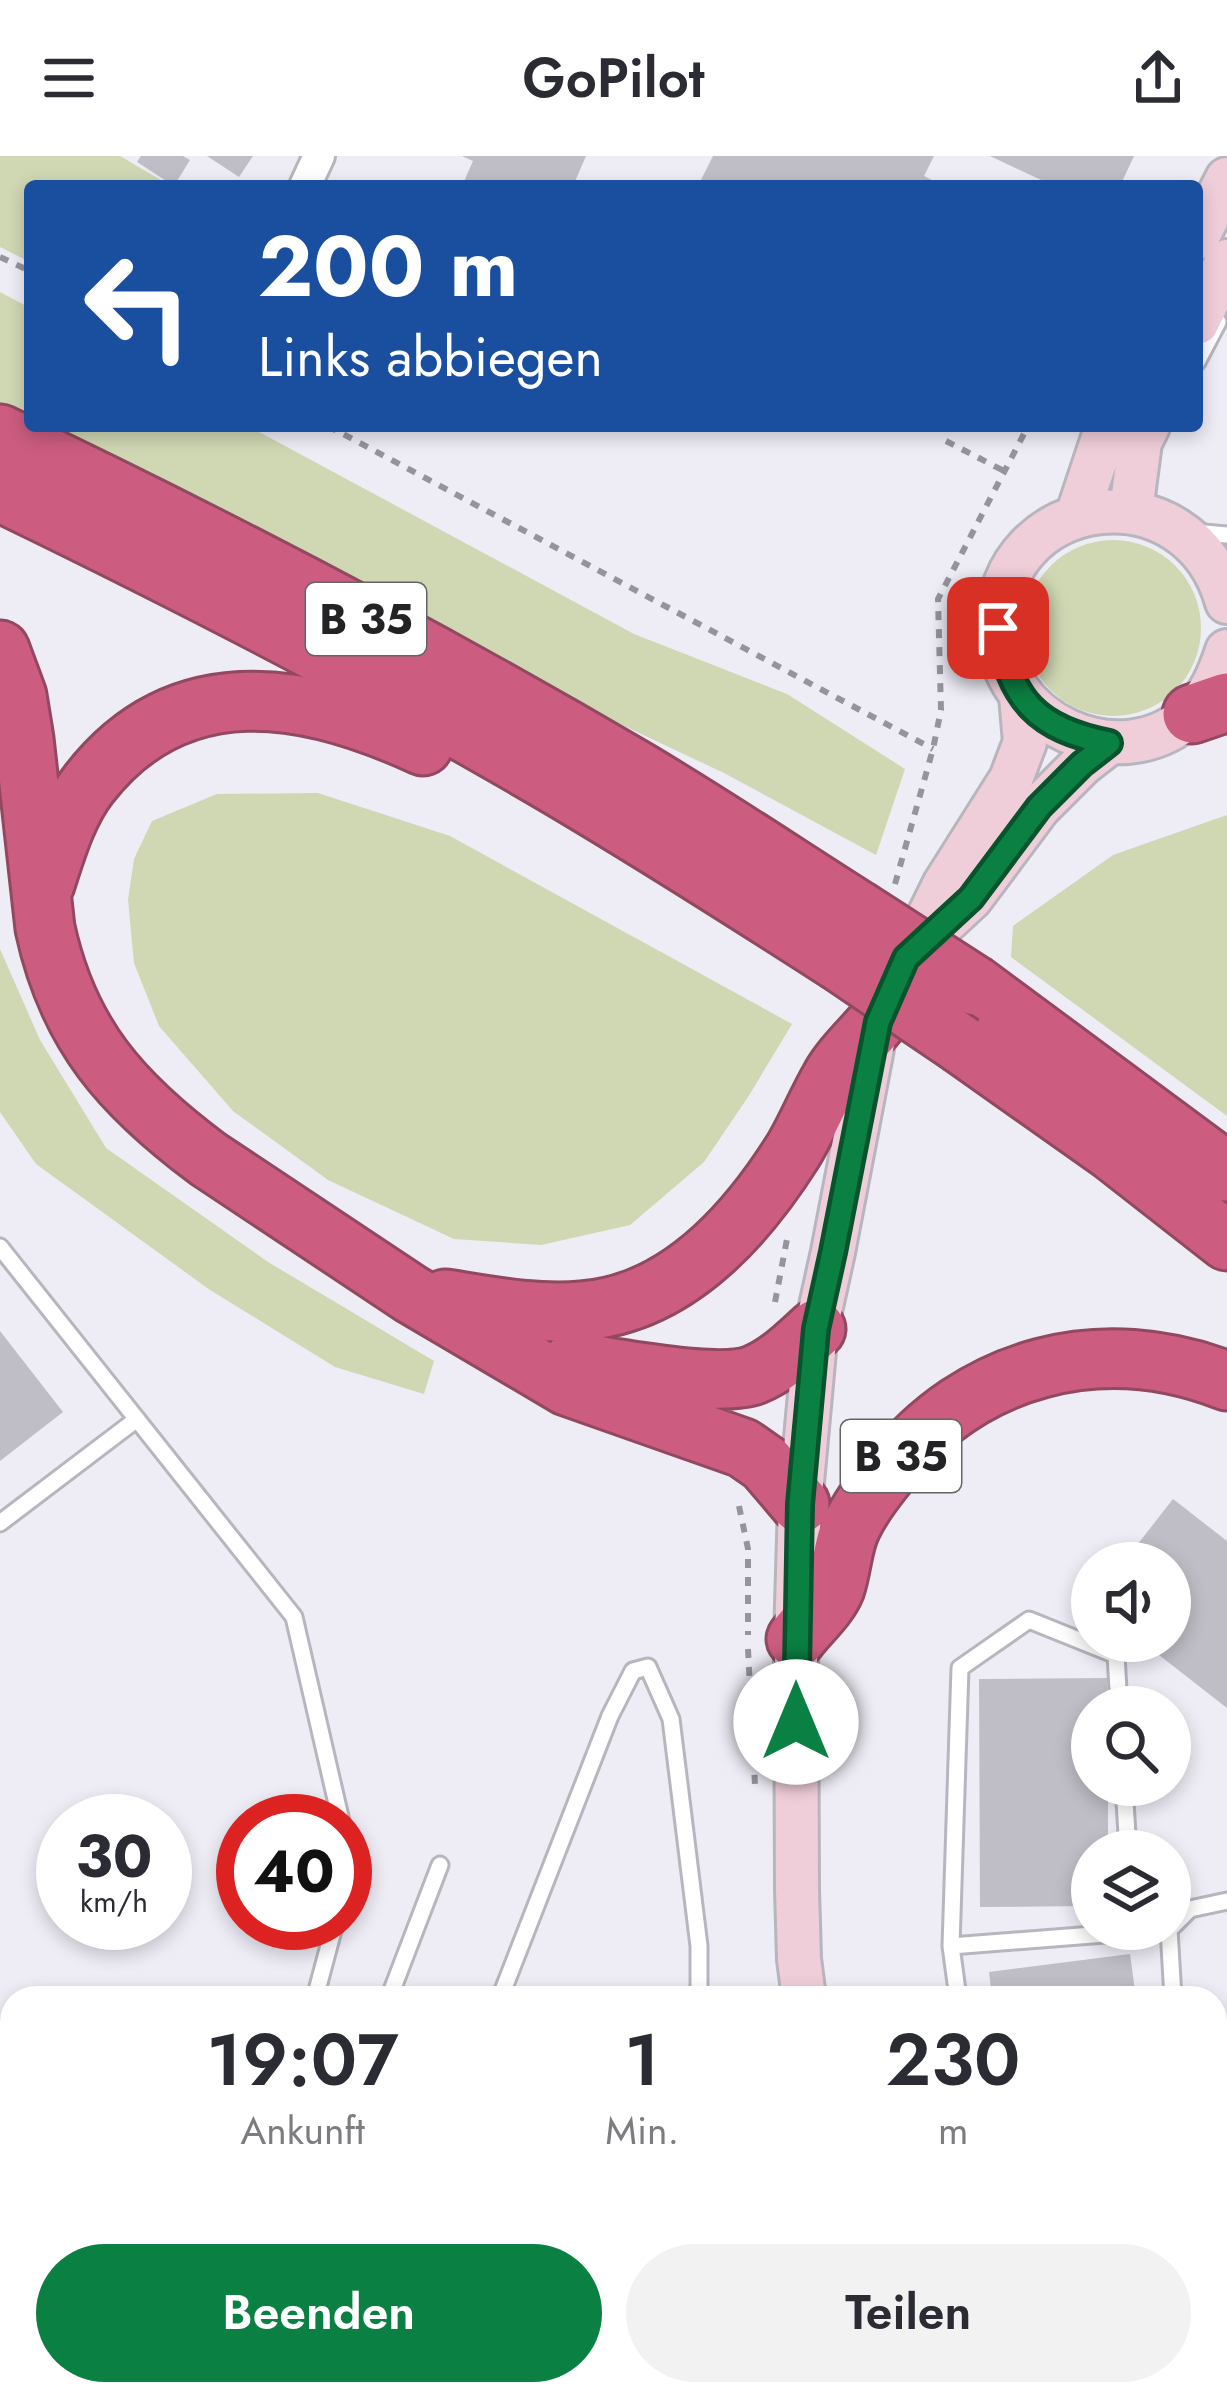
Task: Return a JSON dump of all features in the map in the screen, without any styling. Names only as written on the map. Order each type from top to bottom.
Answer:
[{"type":"highway","name":"B 35","points":[[0,434],[203,533],[637,770],[848,935],[962,1045],[1227,1240]]},
{"type":"highway","name":"B 35","points":[[0,492],[236,610],[540,776],[694,868],[976,986],[1225,1170]]},
{"type":"highway","name":"B 35","points":[[0,650],[16,696],[53,966],[96,1051],[121,1084],[208,1159],[411,1294],[567,1386],[743,1448],[766,1464],[800,1504]]},
{"type":"highway","name":"B 35","points":[[42,894],[71,814],[88,786],[140,735],[197,708],[276,700],[322,708],[374,723],[442,754],[540,776]]},
{"type":"highway","name":"B 35","points":[[411,1294],[547,1312],[585,1311],[625,1304],[664,1286],[693,1267],[748,1215],[792,1152],[833,1074],[878,1022]]},
{"type":"highway","name":"B 35","points":[[504,1347],[623,1370],[722,1379],[751,1377],[779,1362],[816,1329]]},
{"type":"highway","name":"B 35","points":[[796,1639],[834,1592],[850,1528],[875,1488],[925,1430],[957,1404],[1040,1367],[1087,1358],[1132,1357],[1184,1366],[1227,1381]]},
{"type":"street","points":[[1203,226],[1227,179]]},
{"type":"street","points":[[1203,311],[1227,261]]},
{"type":"street","points":[[1077,516],[1104,432]]},
{"type":"street","points":[[1131,511],[1145,432]]},
{"type":"street","points":[[1227,602],[1221,580],[1204,553],[1180,531],[1131,511],[1104,511],[1077,516],[1045,533],[1019,559],[1003,592],[998,628],[1004,664],[1021,696],[1045,721],[1076,736],[1109,743],[1139,741],[1209,708],[1227,652]]},
{"type":"street","points":[[802,1986],[797,1889],[796,1639],[800,1504],[816,1329],[878,1022],[944,885],[1011,779],[1025,742],[1021,696]]},
{"type":"street","points":[[906,958],[971,898],[1039,807],[1109,743]]},
{"type":"lane","points":[[1203,351],[1227,305]]},
{"type":"lane","points":[[1180,531],[1227,535]]},
{"type":"lane","points":[[0,1247],[294,1617],[335,1794]]},
{"type":"lane","points":[[0,1523],[137,1419]]},
{"type":"lane","points":[[956,1986],[951,1946],[960,1668],[1029,1620],[1116,1655],[1118,1686]]},
{"type":"lane","points":[[505,1986],[610,1715],[633,1671],[648,1667],[671,1719],[699,1946],[699,1986]]},
{"type":"lane","points":[[394,1986],[440,1865]]},
{"type":"lane","points":[[1191,1909],[1227,1900]]},
{"type":"lane","points":[[951,1946],[1071,1935]]},
{"type":"lane","points":[[317,1986],[327,1950]]},
{"type":"lane","points":[[1171,1950],[1172,1986]]},
{"type":"path","points":[[339,432],[933,749]]},
{"type":"path","points":[[946,441],[1004,471]]},
{"type":"green space","points":[[0,156],[120,156],[161,180],[24,180],[24,259],[0,247]]},
{"type":"green space","points":[[0,292],[24,305],[24,424],[0,412]]},
{"type":"green space","points":[[40,432],[259,432],[634,634],[787,694],[905,769],[876,855],[724,773],[565,698]]},
{"type":"green space","points":[[1113,540],[1147,546],[1176,565],[1195,594],[1201,628],[1195,662],[1176,691],[1147,710],[1113,716],[1079,710],[1050,691],[1031,662],[1025,628],[1031,594],[1050,565],[1079,546]]},
{"type":"green space","points":[[318,793],[450,836],[792,1024],[704,1162],[630,1225],[541,1245],[454,1239],[328,1180],[233,1111],[159,1026],[134,963],[128,900],[134,859],[152,821],[217,794]]},
{"type":"green space","points":[[1227,815],[1227,1116],[1011,957],[1013,926],[1113,855]]},
{"type":"green space","points":[[0,949],[40,1040],[106,1148],[268,1262],[434,1361],[424,1394],[335,1367],[210,1290],[36,1164],[0,1112]]},
{"type":"building","points":[[141,156],[190,160],[178,180],[165,180],[137,162]]},
{"type":"building","points":[[207,156],[253,156],[239,177]]},
{"type":"building","points":[[462,156],[586,156],[576,180],[465,180],[473,161]]},
{"type":"building","points":[[713,156],[934,156],[924,176],[932,180],[701,180]]},
{"type":"building","points":[[990,156],[1134,156],[1123,180],[1041,180]]},
{"type":"building","points":[[0,1331],[63,1412],[0,1461]]},
{"type":"building","points":[[1173,1499],[1227,1541],[1227,1708],[1168,1662],[1191,1662],[1191,1542],[1139,1542]]},
{"type":"building","points":[[1107,1678],[1107,1686],[1071,1686],[1071,1806],[1108,1806],[1108,1830],[1071,1830],[1071,1906],[980,1907],[979,1679]]},
{"type":"building","points":[[1130,1954],[1134,1986],[991,1986],[989,1972]]},
{"type":"route","points":[[796,1722],[800,1504],[816,1329],[878,1022],[906,958],[971,898],[1039,807],[1109,743],[1076,736],[1045,721],[1021,696],[1004,664],[998,628]]}]
